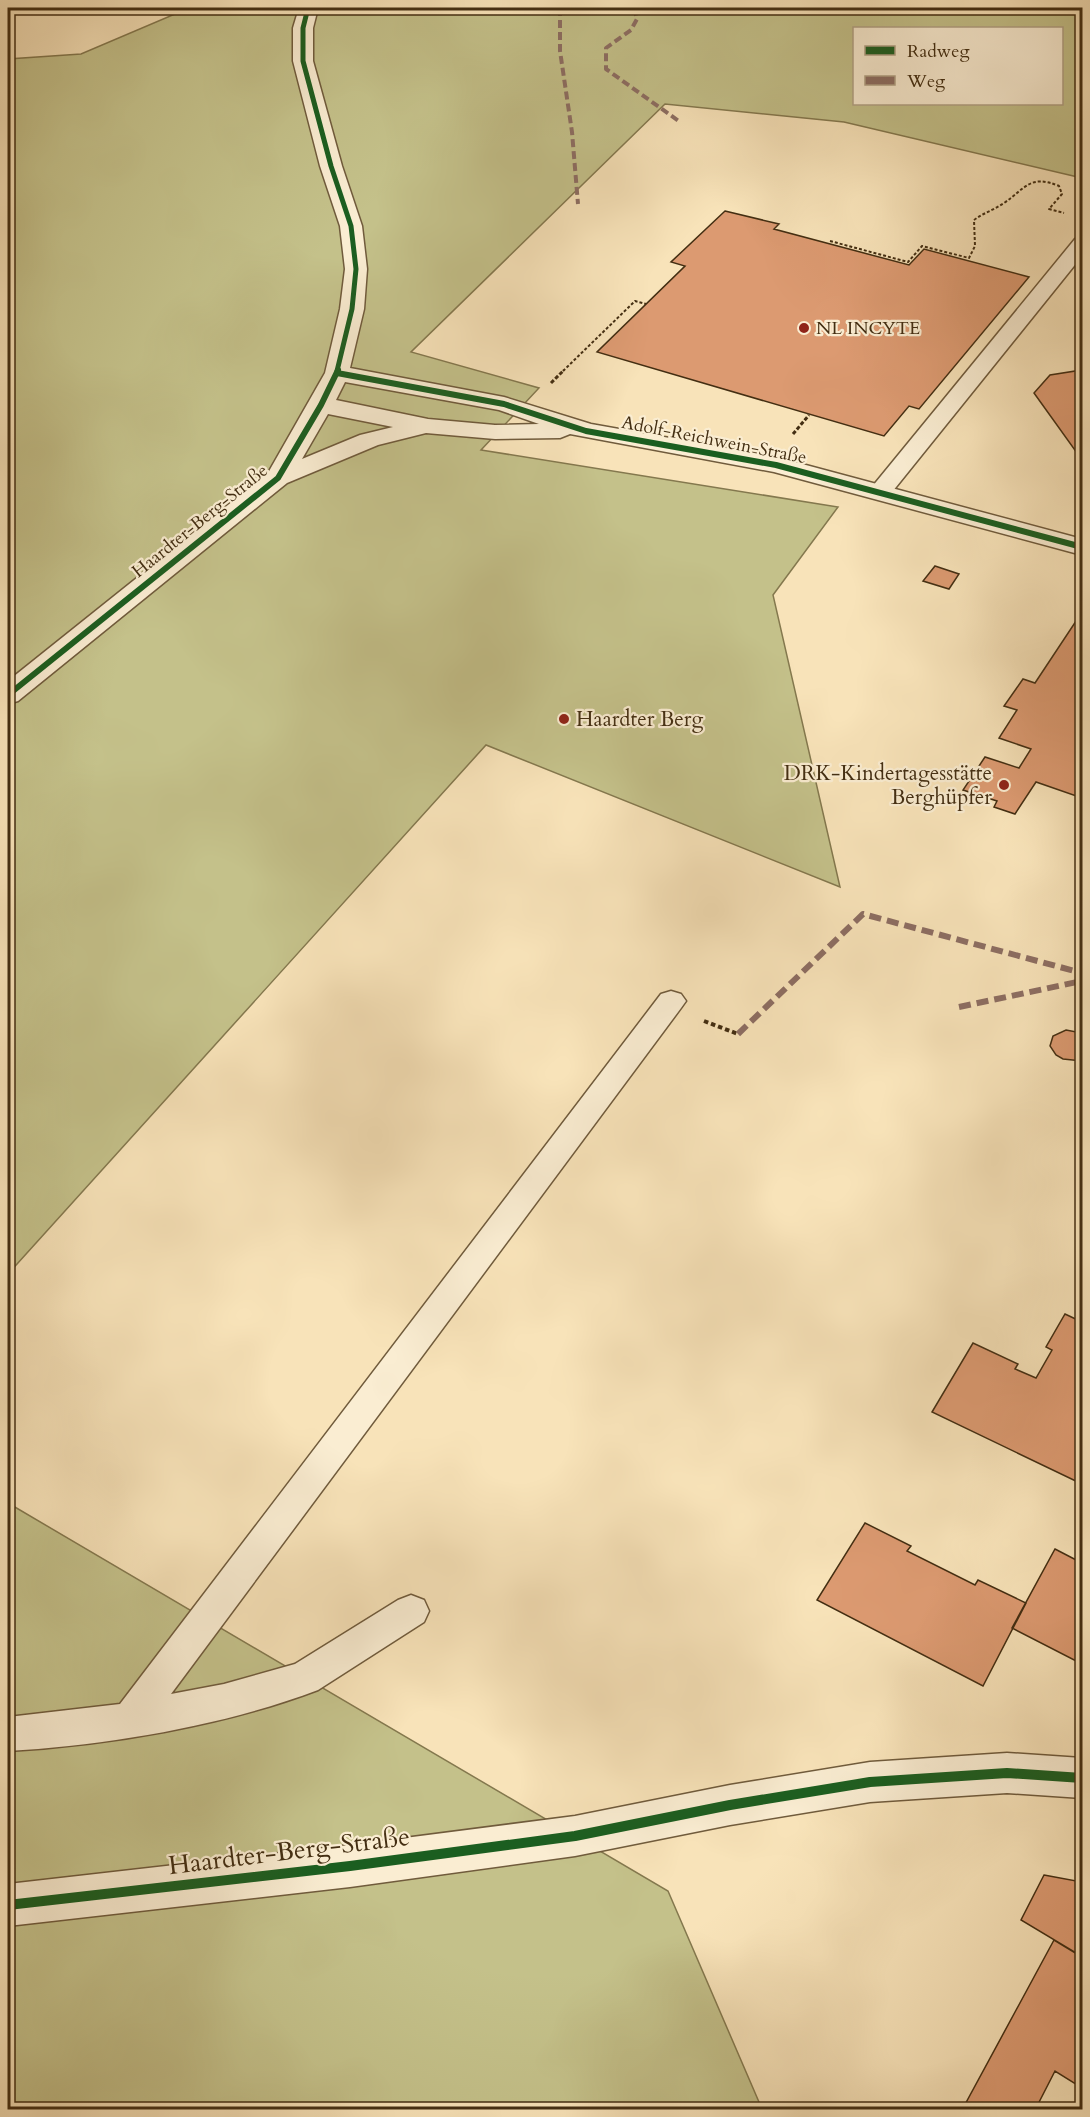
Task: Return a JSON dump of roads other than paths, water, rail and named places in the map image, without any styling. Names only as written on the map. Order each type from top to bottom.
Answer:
[{"type":"street","name":"Haardter-Berg-Straße","points":[[8,695],[278,478],[337,373],[352,309],[356,269],[351,226],[331,166],[303,61],[303,28],[308,8]]},
{"type":"street","name":"Adolf-Reichwein-Straße","points":[[337,373],[504,404],[586,431],[776,465],[1083,547]]},
{"type":"street","name":"Adolf-Reichwein-Straße","points":[[321,405],[428,426],[495,432],[586,431]]},
{"type":"street","name":"Adolf-Reichwein-Straße","points":[[278,478],[369,440],[428,426]]},
{"type":"street","name":"Haardter-Berg-Straße","points":[[8,1905],[350,1866],[575,1836],[719,1807],[870,1782],[1007,1773],[1083,1778]]},
{"type":"lane","points":[[880,492],[1083,243]]},
{"type":"lane","points":[[934,391],[957,397]]},
{"type":"lane","points":[[130,1720],[671,1001]]},
{"type":"lane","points":[[8,1734],[130,1720],[224,1701],[305,1678],[411,1611]]},
{"type":"place","name":"NL INCYTE","points":[[804,328]]},
{"type":"place","name":"Haardter Berg","points":[[564,719]]},
{"type":"place","name":"DRK-Kindertagesstätte Berghüpfer","points":[[1004,785]]}]
